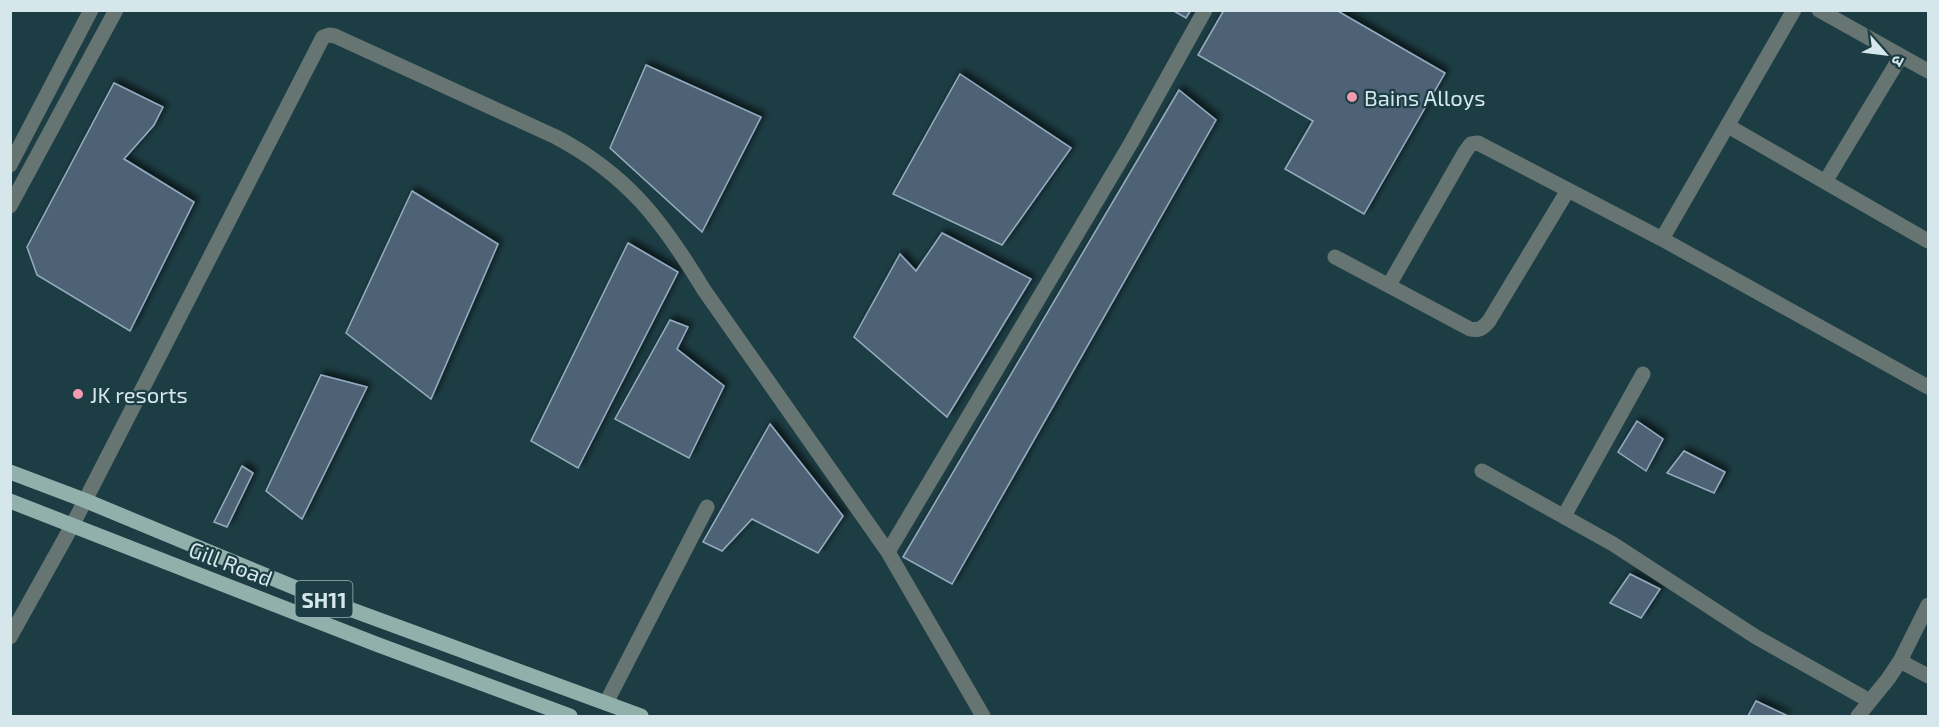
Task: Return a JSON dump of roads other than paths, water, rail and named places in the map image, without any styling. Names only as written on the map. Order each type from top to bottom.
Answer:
[{"type":"main road","name":"SH11","points":[[10,472],[84,500],[325,600],[641,717]]},
{"type":"main road","name":"Gill Road","points":[[10,501],[570,717]]},
{"type":"street","points":[[10,165],[91,10]]},
{"type":"street","points":[[10,206],[116,10]]},
{"type":"street","points":[[888,552],[1131,143],[1205,10]]},
{"type":"street","points":[[1662,239],[1794,10]]},
{"type":"street","points":[[1819,10],[1929,71]]},
{"type":"street","points":[[10,637],[73,524],[318,45],[323,38],[329,35],[556,137],[605,167],[634,192],[662,225],[888,552],[983,717]]},
{"type":"street","points":[[1825,182],[1901,56]]},
{"type":"street","points":[[48,93],[67,103]]},
{"type":"street","points":[[1728,126],[1825,182],[1926,236]]},
{"type":"street","points":[[1389,285],[1471,144],[1479,143],[1662,239],[1929,387]]},
{"type":"street","points":[[1335,257],[1470,330],[1477,331],[1489,321],[1568,190]]},
{"type":"street","points":[[1564,516],[1643,374]]},
{"type":"street","points":[[1482,471],[1638,559],[1756,637],[1870,701]]},
{"type":"street","points":[[606,703],[707,507]]},
{"type":"street","points":[[1858,717],[1888,679],[1929,606]]},
{"type":"street","points":[[1899,661],[1929,676]]},
{"type":"place","name":"Bains Alloys","points":[[1352,97]]},
{"type":"place","name":"JK resorts","points":[[78,394]]}]
